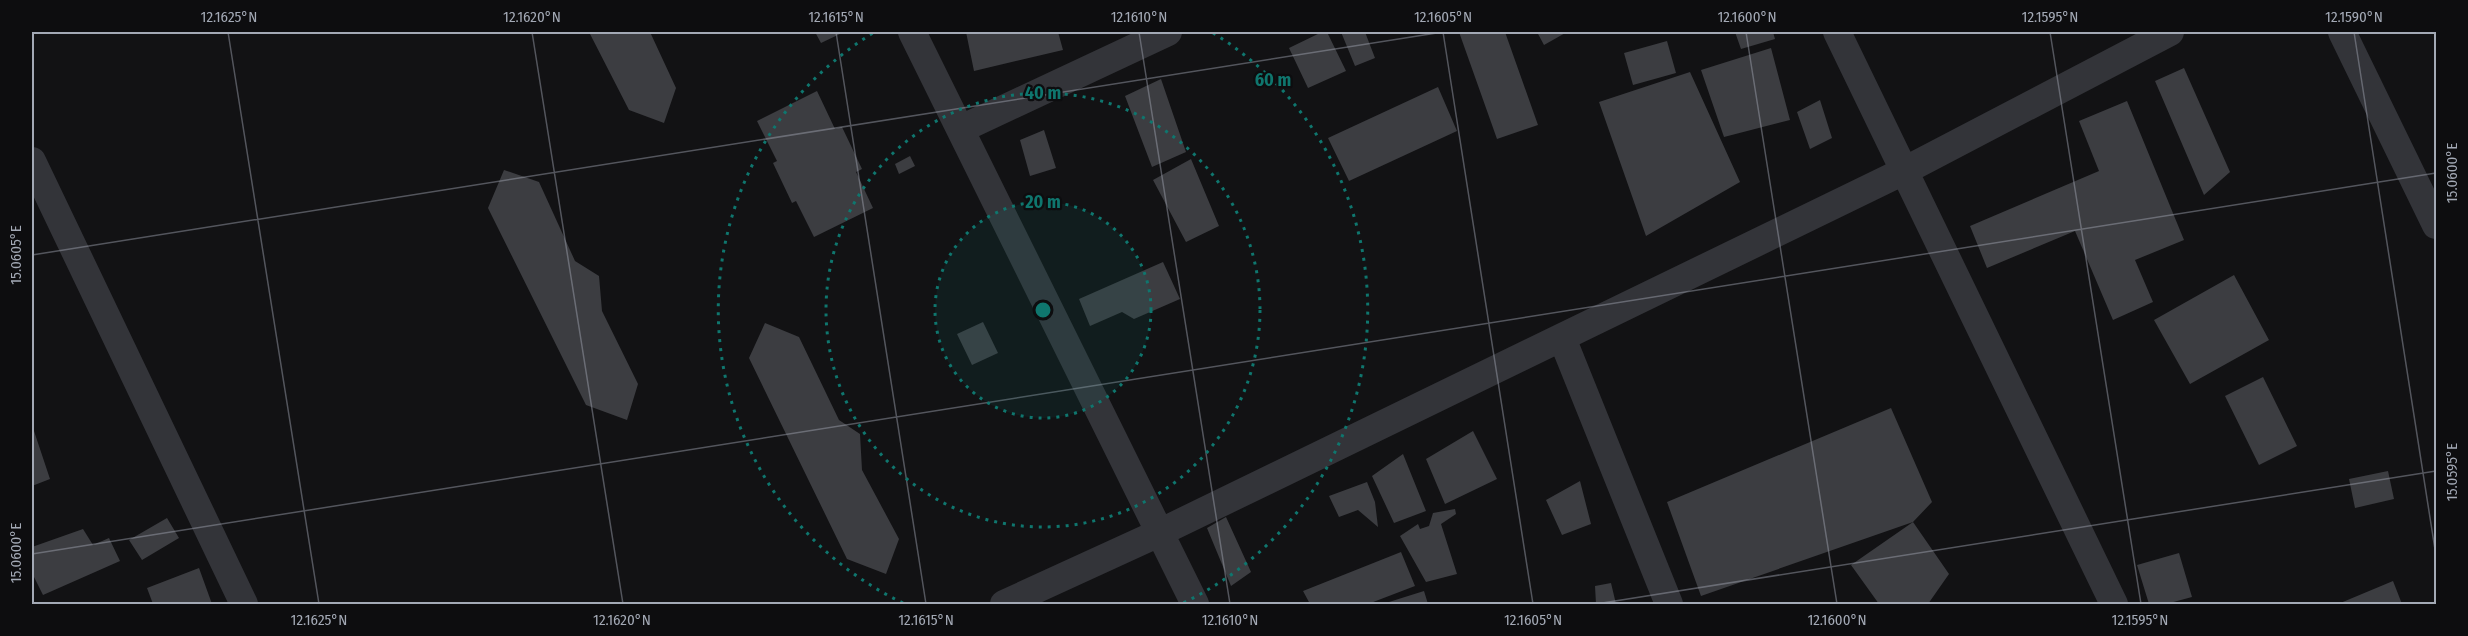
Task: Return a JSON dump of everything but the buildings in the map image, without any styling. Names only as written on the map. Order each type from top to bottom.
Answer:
[{"type":"street","points":[[912,32],[1195,604]]},
{"type":"street","points":[[961,129],[1168,32]]},
{"type":"street","points":[[1837,32],[2114,604]]},
{"type":"street","points":[[1004,604],[1159,533],[1904,171],[2170,32]]},
{"type":"street","points":[[2342,32],[2436,225]]},
{"type":"street","points":[[32,161],[244,604]]},
{"type":"street","points":[[1562,338],[1669,604]]}]
